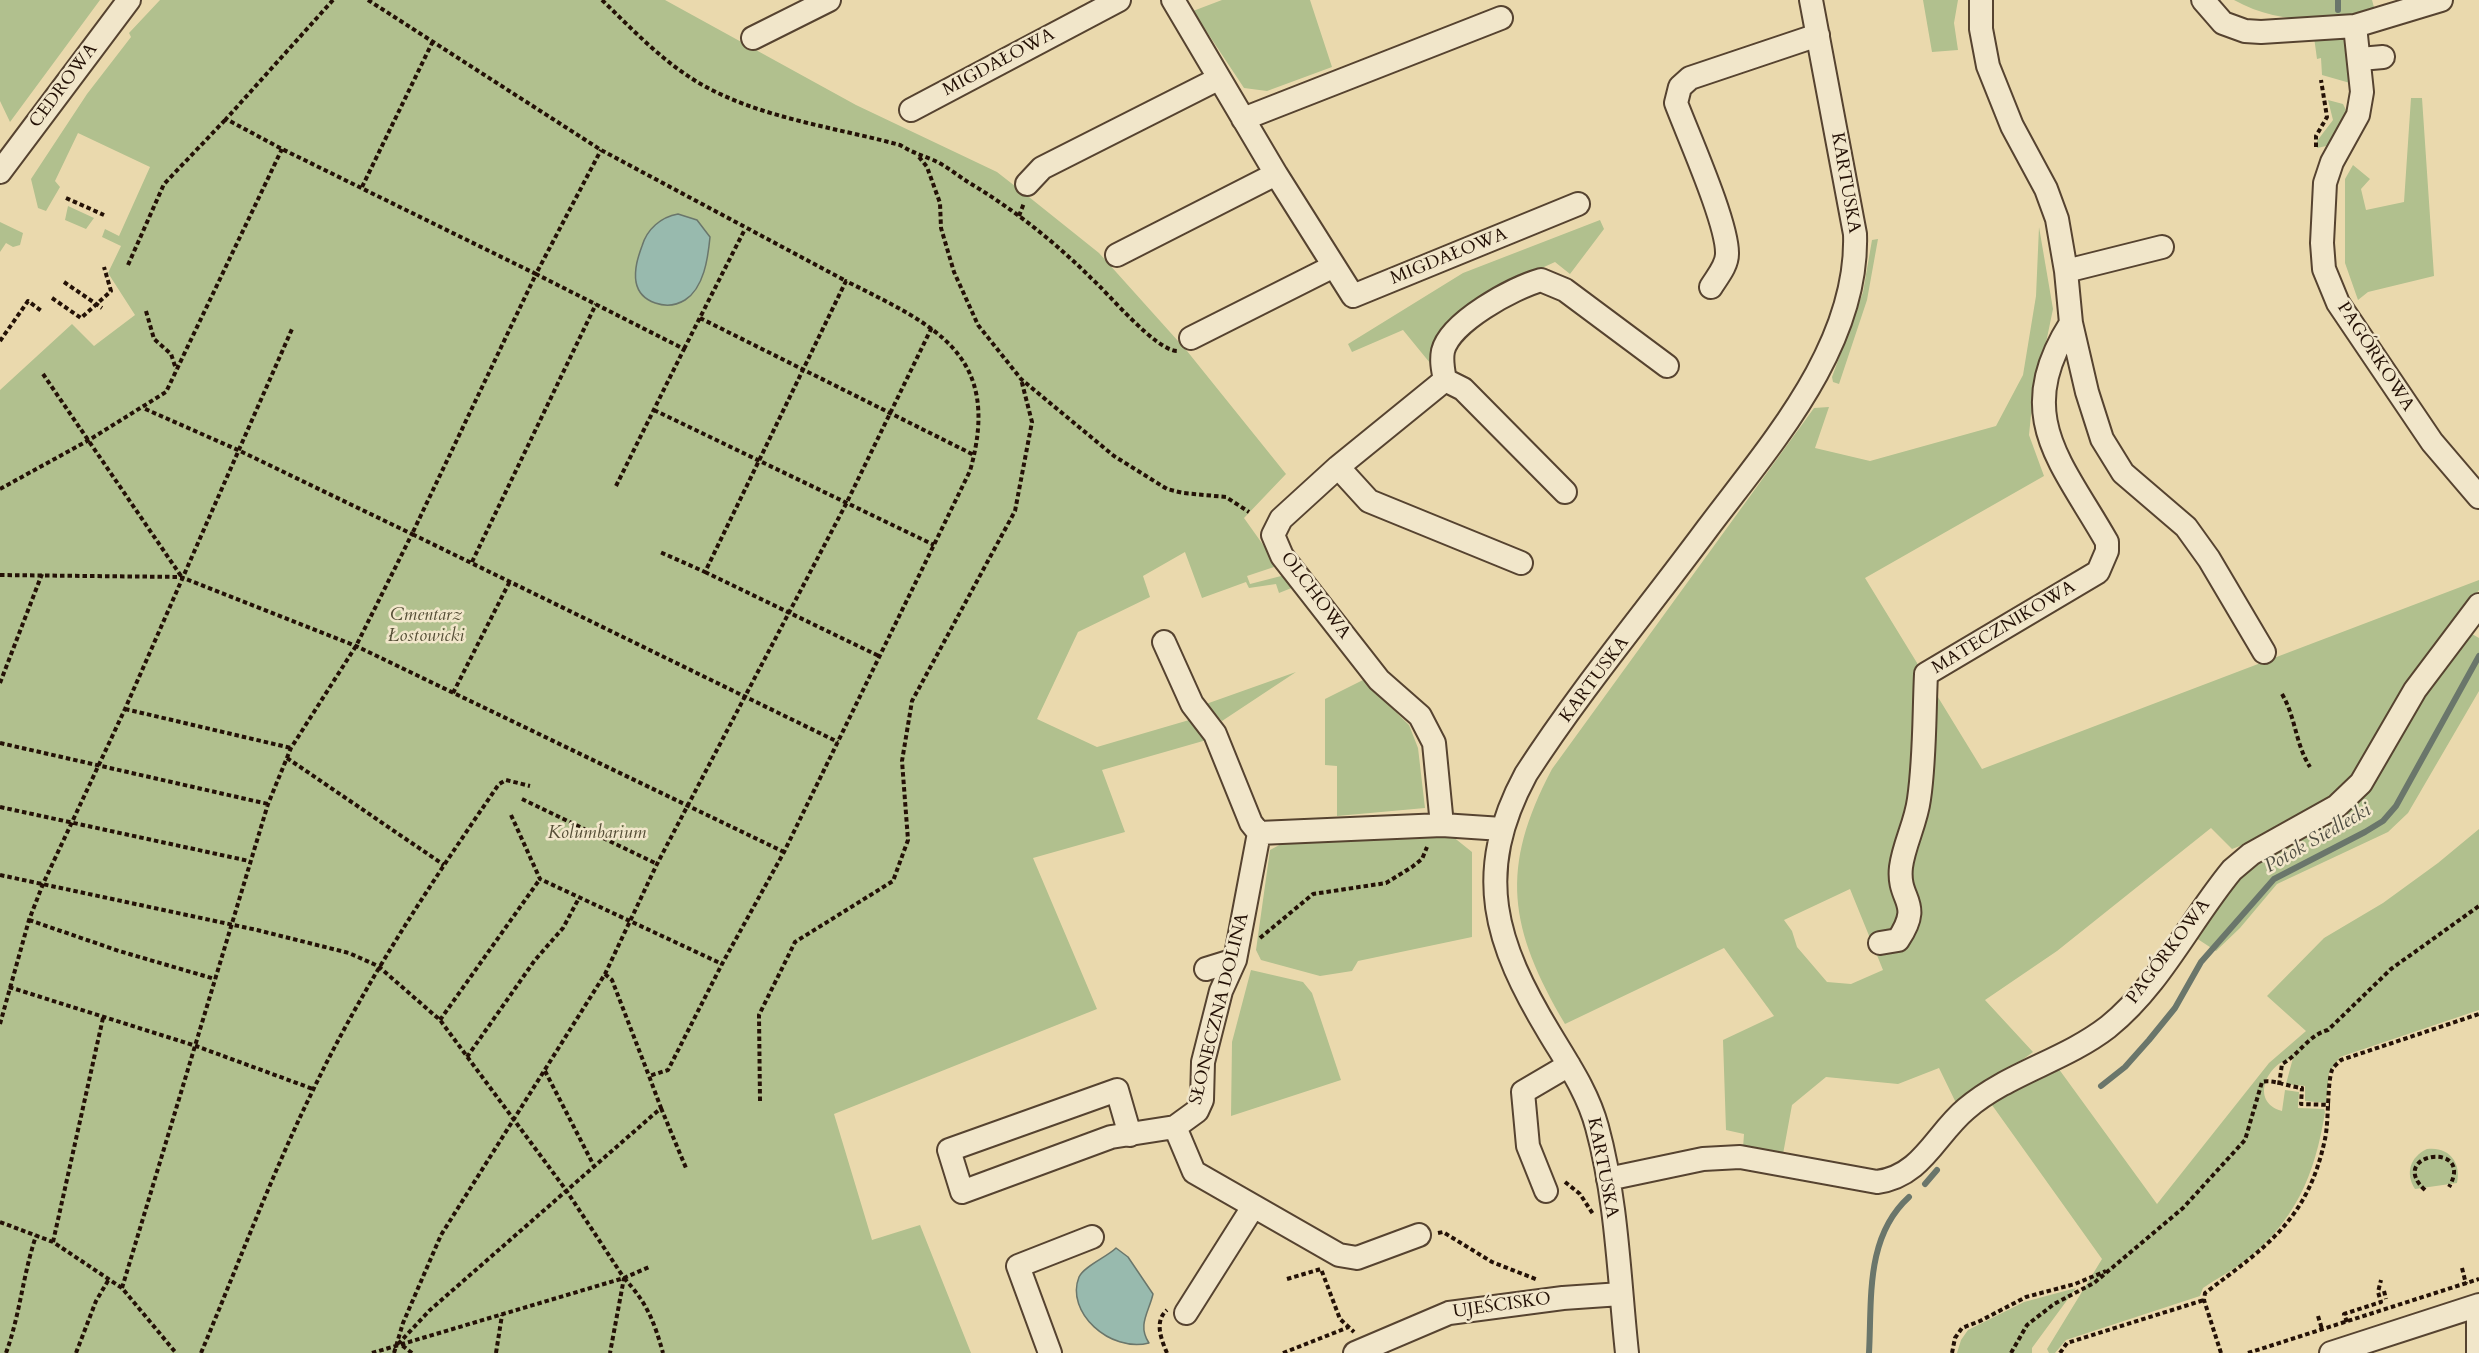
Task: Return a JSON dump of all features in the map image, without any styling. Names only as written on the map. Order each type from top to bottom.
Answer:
[{"type":"street","name":"CEDROWA","points":[[0,172],[129,0]]},
{"type":"street","points":[[753,38],[829,0]]},
{"type":"street","name":"MIGDAŁOWA","points":[[911,110],[1119,0]]},
{"type":"street","name":"MIGDAŁOWA","points":[[1173,0],[1275,174],[1353,296],[1578,204]]},
{"type":"street","name":"KARTUSKA","points":[[1627,1353],[1608,1179],[1589,1103],[1569,1065],[1523,990],[1502,935],[1496,906],[1495,880],[1503,829],[1518,790],[1538,757],[1798,407],[1836,330],[1854,267],[1855,234],[1811,0]]},
{"type":"street","points":[[1981,0],[1981,29],[1988,66],[2012,126],[2046,189],[2057,219],[2066,271],[2071,323],[2087,392],[2102,439],[2123,473],[2186,527],[2209,559],[2264,652]]},
{"type":"street","points":[[2202,0],[2222,21],[2245,31],[2355,26],[2384,8],[2441,0]]},
{"type":"street","points":[[1244,119],[1501,18]]},
{"type":"street","name":"PAGÓRKOWA","points":[[2355,26],[2362,92],[2358,115],[2332,162],[2325,183],[2322,243],[2324,269],[2338,303],[2425,433],[2479,497]]},
{"type":"street","points":[[1710,286],[1723,268],[1727,253],[1716,209],[1676,103],[1680,87],[1690,78],[1818,35]]},
{"type":"street","points":[[2360,59],[2383,57]]},
{"type":"street","points":[[1027,184],[1041,168],[1218,79]]},
{"type":"street","points":[[1117,255],[1275,174]]},
{"type":"street","points":[[2066,271],[2162,247]]},
{"type":"street","points":[[1191,338],[1334,266]]},
{"type":"street","points":[[1565,492],[1463,389],[1445,380],[1443,353],[1452,334],[1509,293],[1541,280],[1565,290],[1667,366]]},
{"type":"street","name":"MATECZNIKOWA","points":[[1880,943],[1898,940],[1910,923],[1911,910],[1902,885],[1901,866],[1915,824],[1920,799],[1926,674],[2098,572],[2104,562],[2107,542],[2047,436],[2042,411],[2043,394],[2053,357],[2071,323]]},
{"type":"street","name":"OLCHOWA","points":[[1436,825],[1434,743],[1420,716],[1379,680],[1282,556],[1273,535],[1281,519],[1338,466],[1445,380]]},
{"type":"street","points":[[1338,466],[1369,501],[1521,563]]},
{"type":"street","name":"PAGÓRKOWA","points":[[1608,1179],[1703,1159],[1740,1157],[1877,1182],[1889,1181],[1918,1165],[1965,1109],[2012,1078],[2066,1054],[2107,1027],[2142,995],[2232,870],[2251,854],[2337,806],[2361,783],[2415,690],[2479,605]]},
{"type":"street","points":[[1164,642],[1192,704],[1215,734],[1251,823],[1259,833],[1436,825],[1503,829]]},
{"type":"street","name":"SŁONECZNA DOLINA","points":[[1174,1127],[1197,1112],[1202,1100],[1206,1052],[1221,991],[1235,960],[1259,833]]},
{"type":"street","points":[[1206,969],[1235,960]]},
{"type":"street","points":[[1546,1191],[1528,1146],[1523,1092],[1569,1065]]},
{"type":"street","points":[[1130,1135],[1117,1090],[949,1150],[962,1192],[1111,1137],[1130,1135],[1174,1127],[1194,1172],[1339,1255],[1357,1258],[1419,1235]]},
{"type":"street","points":[[1186,1313],[1253,1207]]},
{"type":"street","points":[[1050,1353],[1018,1266],[1092,1237]]},
{"type":"street","name":"UJEŚCISKO","points":[[1357,1345],[1449,1313],[1563,1298],[1621,1294]]},
{"type":"street","points":[[2331,1353],[2478,1306],[2478,1353]]},
{"type":"path","points":[[128,265],[164,184],[333,0]]},
{"type":"path","points":[[368,0],[601,150],[932,327],[965,364],[974,383],[978,422],[970,471],[784,852],[722,964],[668,1070],[649,1076]]},
{"type":"path","points":[[602,0],[660,56],[699,83],[734,101],[900,145],[918,156],[933,160],[984,190],[1031,223],[1093,279],[1132,321],[1169,351],[1183,349],[1191,338]]},
{"type":"path","points":[[362,187],[432,43]]},
{"type":"path","points":[[226,119],[684,349]]},
{"type":"path","points":[[0,489],[89,440],[166,392],[282,149]]},
{"type":"path","points":[[122,1288],[196,1046],[249,861],[268,804],[291,748],[356,646],[537,274],[601,150]]},
{"type":"path","points":[[918,156],[927,167],[940,203],[940,228],[959,282],[978,325],[1021,379],[1114,456],[1167,489],[1183,494],[1226,497],[1249,512]]},
{"type":"path","points":[[66,198],[104,215]]},
{"type":"path","points":[[616,486],[745,229]]},
{"type":"path","points":[[52,298],[81,318],[111,291],[104,267]]},
{"type":"path","points":[[705,572],[804,372],[846,281]]},
{"type":"path","points":[[64,282],[102,308]]},
{"type":"path","points":[[0,341],[28,301],[43,312]]},
{"type":"path","points":[[472,562],[596,304]]},
{"type":"path","points":[[146,311],[154,339],[171,354],[177,370]]},
{"type":"path","points":[[700,318],[974,455]]},
{"type":"path","points":[[394,1353],[399,1343],[403,1323],[441,1234],[605,974],[657,864],[846,504],[932,327]]},
{"type":"path","points":[[0,1024],[29,920],[43,884],[125,709],[292,329]]},
{"type":"path","points":[[43,374],[182,577]]},
{"type":"path","points":[[760,1101],[759,1015],[795,942],[893,881],[908,840],[902,761],[912,701],[1015,511],[1032,422],[1021,379]]},
{"type":"path","points":[[143,408],[238,450],[472,562],[838,742]]},
{"type":"path","points":[[654,410],[934,545]]},
{"type":"path","points":[[660,552],[881,657]]},
{"type":"path","points":[[0,683],[42,574]]},
{"type":"path","points":[[0,575],[182,577],[356,646],[784,852]]},
{"type":"path","points":[[453,693],[510,581]]},
{"type":"path","points":[[2282,694],[2296,725],[2296,742],[2310,766]]},
{"type":"path","points":[[125,709],[291,748]]},
{"type":"path","points":[[0,743],[268,804]]},
{"type":"path","points":[[287,758],[444,865]]},
{"type":"path","points":[[201,1353],[277,1167],[313,1089],[378,966],[499,784],[506,780],[530,786]]},
{"type":"path","points":[[522,799],[657,864]]},
{"type":"path","points":[[0,807],[249,861]]},
{"type":"path","points":[[511,815],[540,879],[722,964]]},
{"type":"path","points":[[1235,960],[1246,954],[1265,932],[1313,894],[1386,883],[1412,867],[1422,859],[1436,825]]},
{"type":"path","points":[[0,875],[231,924],[350,953],[378,966],[440,1020],[566,1190],[624,1278],[642,1297],[652,1316],[663,1353]]},
{"type":"path","points":[[440,1020],[540,879]]},
{"type":"path","points":[[467,1058],[535,960],[563,928],[579,898]]},
{"type":"path","points":[[2279,1085],[2282,1064],[2290,1060],[2318,1033],[2328,1030],[2391,969],[2479,906]]},
{"type":"path","points":[[29,920],[119,951],[215,979]]},
{"type":"path","points":[[605,974],[612,980],[686,1168]]},
{"type":"path","points":[[9,987],[196,1046],[313,1089]]},
{"type":"path","points":[[2221,1353],[2204,1300],[2205,1293],[2240,1269],[2271,1241],[2308,1192],[2318,1167],[2330,1105],[2332,1070],[2341,1060],[2479,1014]]},
{"type":"path","points":[[53,1242],[103,1017]]},
{"type":"path","points":[[545,1071],[594,1166]]},
{"type":"path","points":[[2011,1353],[2026,1325],[2054,1304],[2094,1283],[2183,1208],[2245,1140],[2262,1082],[2302,1088],[2301,1104],[2330,1105]]},
{"type":"path","points":[[399,1343],[430,1310],[661,1108]]},
{"type":"path","points":[[2425,1190],[2416,1178],[2416,1170],[2424,1158],[2434,1155],[2447,1159],[2451,1165],[2454,1172],[2449,1186]]},
{"type":"path","points":[[1537,1169],[1564,1181],[1580,1194],[1588,1209],[1598,1219]]},
{"type":"path","points":[[0,1222],[53,1242],[122,1288],[177,1353]]},
{"type":"path","points":[[1419,1235],[1443,1232],[1492,1262],[1552,1285],[1563,1298]]},
{"type":"path","points":[[6,1353],[16,1325],[30,1254],[36,1236]]},
{"type":"path","points":[[372,1353],[399,1343],[624,1278],[649,1267]]},
{"type":"path","points":[[2462,1268],[2466,1284]]},
{"type":"path","points":[[1287,1279],[1320,1269],[1340,1319],[1349,1327],[1357,1345]]},
{"type":"path","points":[[1952,1353],[1955,1338],[1962,1328],[1980,1322],[2026,1297],[2075,1284],[2109,1270]]},
{"type":"path","points":[[610,1353],[624,1278]]},
{"type":"path","points":[[76,1353],[96,1301],[109,1279]]},
{"type":"path","points":[[2248,1353],[2479,1279]]},
{"type":"path","points":[[2347,1322],[2344,1314],[2381,1302],[2378,1292],[2381,1280]]},
{"type":"path","points":[[2384,1291],[2386,1299]]},
{"type":"path","points":[[2060,1353],[2067,1343],[2204,1300]]},
{"type":"path","points":[[1167,1353],[1161,1338],[1161,1318],[1165,1310],[1174,1308],[1186,1313]]},
{"type":"path","points":[[496,1353],[502,1315]]},
{"type":"path","points":[[2318,1316],[2322,1329]]},
{"type":"path","points":[[1283,1353],[1349,1327]]},
{"type":"path","points":[[399,1343],[412,1353]]},
{"type":"green space","points":[[0,0],[100,0],[10,122],[0,101]]},
{"type":"green space","name":"Cmentarz Łostowicki","points":[[160,0],[665,0],[856,105],[997,172],[1099,253],[1187,351],[1286,474],[1244,518],[1276,563],[1274,567],[1247,576],[1250,584],[1285,575],[1294,587],[1279,593],[1276,584],[1249,588],[1246,582],[1202,598],[1185,552],[1143,576],[1150,597],[1078,632],[1037,719],[1097,747],[1196,718],[1210,739],[1102,770],[1125,832],[1033,858],[1097,1009],[834,1114],[872,1240],[920,1225],[971,1353],[0,1353],[0,390],[72,324],[94,346],[135,315],[108,273],[121,246],[102,237],[105,229],[119,236],[150,167],[78,133],[55,181],[60,187],[46,211],[38,208],[31,179],[87,94],[131,37],[129,33]]},
{"type":"green space","points":[[1222,0],[1310,0],[1332,67],[1267,91],[1244,88],[1193,11]]},
{"type":"green space","points":[[1923,0],[1958,0],[1954,23],[1958,50],[1932,52]]},
{"type":"green space","points":[[2234,0],[2372,0],[2375,11],[2321,20],[2303,19],[2268,14]]},
{"type":"green space","points":[[2337,36],[2348,43],[2350,83],[2322,75],[2321,58],[2317,59],[2314,37]]},
{"type":"green space","points":[[2411,98],[2422,98],[2434,276],[2368,292],[2358,300],[2345,263],[2345,179],[2353,165],[2370,179],[2361,189],[2366,210],[2404,202]]},
{"type":"green space","points":[[2328,100],[2343,104],[2349,116],[2331,145],[2317,148],[2317,141],[2333,120]]},
{"type":"green space","points":[[68,206],[94,218],[86,229],[65,220]]},
{"type":"green space","points":[[1600,220],[1604,229],[1570,274],[1555,262],[1491,291],[1436,343],[1430,363],[1403,330],[1352,352],[1348,344],[1463,273]]},
{"type":"green space","points":[[0,222],[23,233],[20,245],[13,247],[6,243],[0,252]]},
{"type":"green space","points":[[2039,227],[2053,309],[2029,435],[2044,476],[1865,578],[1982,769],[2479,580],[2479,590],[2357,770],[2335,796],[2266,836],[2232,849],[2211,828],[2057,951],[1985,1000],[2033,1052],[1958,1107],[1939,1068],[1898,1084],[1826,1077],[1792,1105],[1783,1154],[1743,1148],[1744,1134],[1726,1130],[1723,1040],[1774,1016],[1724,948],[1565,1024],[1532,958],[1522,927],[1518,898],[1518,868],[1524,838],[1535,805],[1552,769],[1814,408],[1829,407],[1815,448],[1870,461],[1996,426],[2023,375],[2036,296]],"holes":[[[1850,889],[1883,970],[1851,984],[1827,982],[1797,947],[1792,931],[1784,920]]]},
{"type":"green space","points":[[1878,239],[1867,300],[1839,384],[1833,382],[1832,377],[1863,292],[1872,240]]},
{"type":"green space","points":[[2472,634],[2479,638],[2479,691],[2408,813],[2388,832],[2277,884],[2240,928],[2216,951],[2193,936],[2217,901],[2261,855],[2343,808],[2462,638]]},
{"type":"green space","points":[[1296,672],[1222,721],[1206,704]]},
{"type":"green space","points":[[1363,680],[1409,725],[1418,748],[1425,808],[1337,816],[1337,766],[1325,765],[1325,699]]},
{"type":"green space","points":[[2479,829],[2479,1010],[2340,1057],[2329,1073],[2326,1103],[2305,1101],[2305,1086],[2286,1084],[2293,1058],[2276,1067],[2269,1074],[2264,1091],[2266,1099],[2272,1106],[2282,1111],[2285,1090],[2299,1092],[2298,1108],[2324,1109],[2325,1112],[2321,1135],[2308,1177],[2300,1196],[2276,1231],[2242,1263],[2203,1288],[2200,1296],[2066,1340],[2055,1353],[2049,1353],[2047,1349],[2102,1259],[1992,1105],[2053,1061],[2157,1204],[2269,1063],[2306,1031],[2267,996],[2324,938],[2383,903],[2438,863]]},
{"type":"green space","points":[[1452,836],[1472,852],[1472,937],[1358,961],[1352,971],[1320,976],[1261,960],[1256,950],[1270,850],[1285,842]]},
{"type":"green space","points":[[1251,970],[1303,982],[1312,993],[1341,1080],[1231,1116],[1232,1042]]},
{"type":"green space","points":[[2427,1149],[2441,1150],[2452,1157],[2457,1168],[2457,1183],[2415,1189],[2410,1177],[2411,1166],[2417,1156]]},
{"type":"green space","points":[[2076,1288],[2032,1348],[2032,1353],[1957,1353],[1961,1340],[1968,1330],[2024,1302]]},
{"type":"water","points":[[678,214],[697,220],[710,237],[708,254],[701,280],[691,295],[678,303],[663,305],[643,295],[636,282],[636,268],[644,240],[651,229],[666,218]]},
{"type":"water","points":[[1116,1248],[1128,1257],[1153,1294],[1144,1324],[1149,1343],[1120,1342],[1106,1336],[1085,1316],[1079,1303],[1076,1290],[1079,1277],[1091,1265]]},
{"type":"waterway","points":[[2338,0],[2338,10]]},
{"type":"waterway","name":"Potok Siedlecki","points":[[2101,1086],[2125,1067],[2149,1040],[2175,1008],[2201,962],[2274,879],[2383,821],[2396,806],[2479,656]]},
{"type":"waterway","name":"Potok Siedlecki","points":[[1925,1184],[1937,1170]]},
{"type":"waterway","name":"Potok Siedlecki","points":[[1869,1353],[1871,1290],[1878,1250],[1895,1213],[1909,1197]]},
{"type":"park label","name":"Kolumbarium","points":[[597,834]]}]
